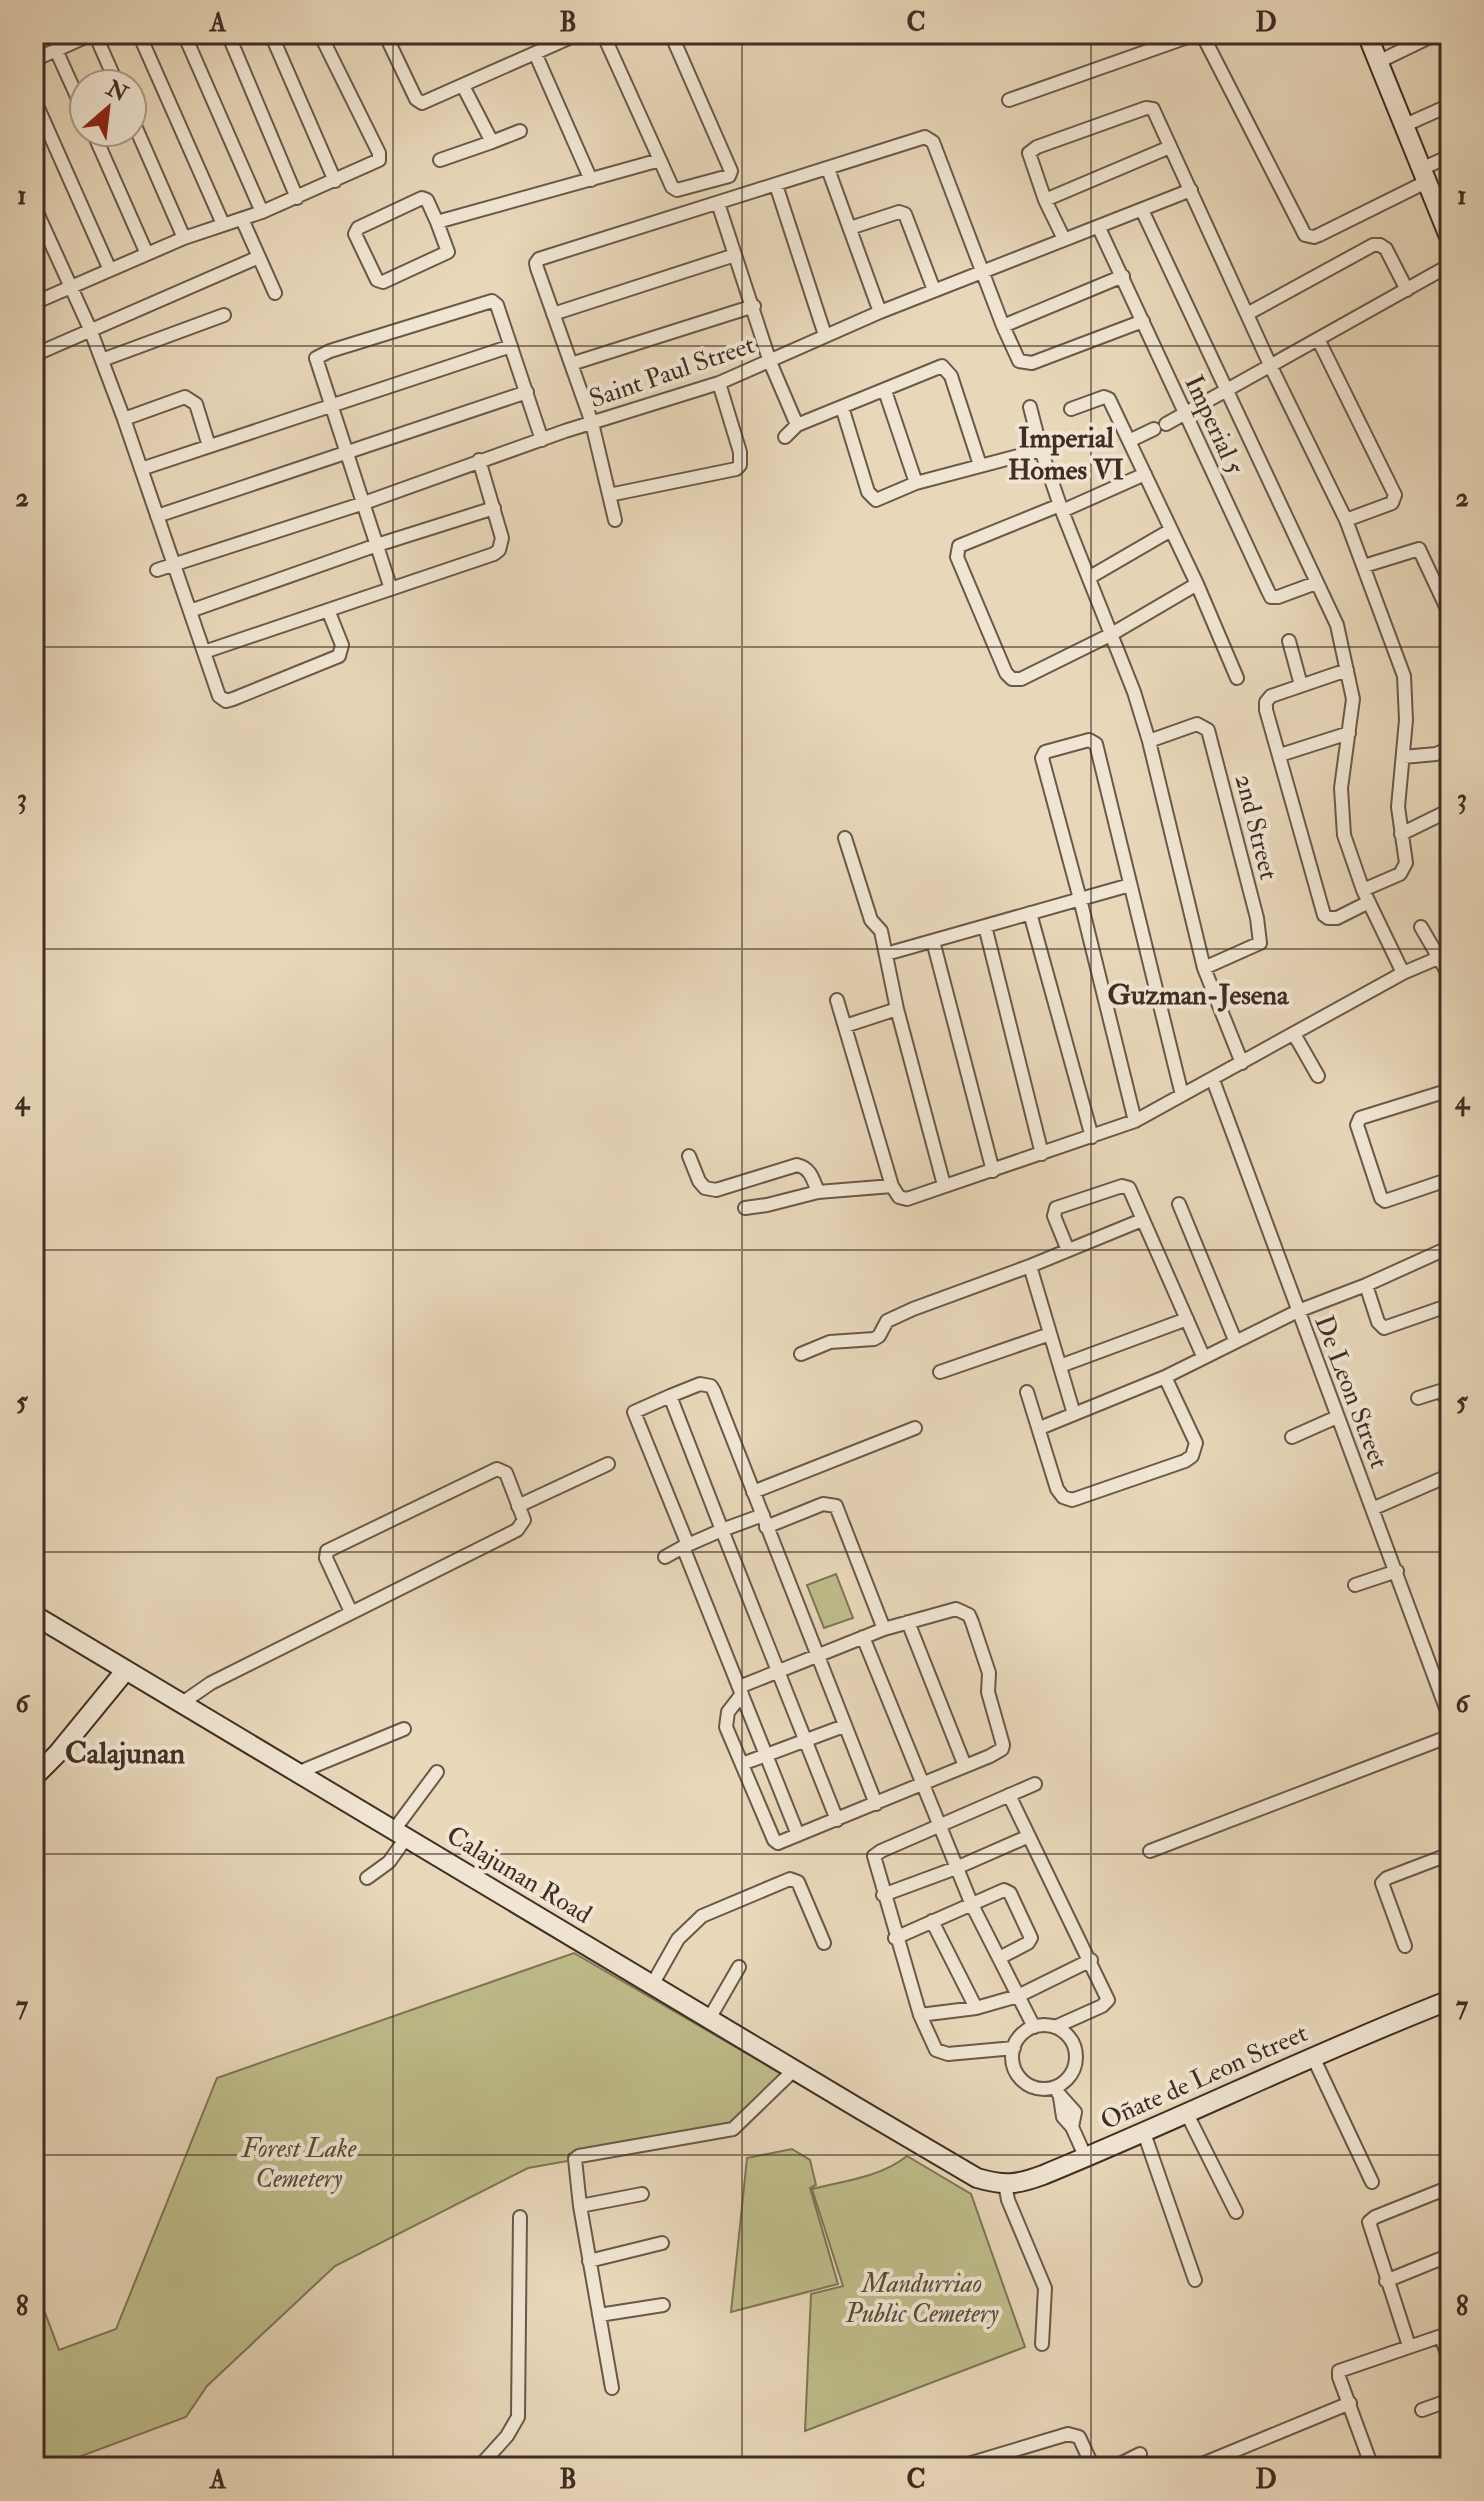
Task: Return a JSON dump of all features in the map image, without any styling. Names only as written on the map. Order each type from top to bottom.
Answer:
[{"type":"main road","points":[[1367,34],[1450,238]]},
{"type":"main road","name":"Calajunan Road","points":[[34,1615],[977,2178]]},
{"type":"main road","points":[[34,1777],[58,1753],[126,1670]]},
{"type":"main road","name":"Oñate de Leon Street","points":[[977,2178],[1018,2184],[1086,2158],[1450,2000]]},
{"type":"street","points":[[34,60],[94,34],[110,68]]},
{"type":"street","points":[[139,34],[223,224]]},
{"type":"street","points":[[184,34],[262,212]]},
{"type":"street","points":[[228,34],[297,198]]},
{"type":"street","points":[[271,34],[335,181]]},
{"type":"street","points":[[34,303],[184,238],[262,212],[376,163],[380,159],[379,153],[320,34]]},
{"type":"street","points":[[385,34],[416,99],[425,103],[578,34]]},
{"type":"street","points":[[603,34],[672,187],[677,190],[727,178],[731,172],[671,34]]},
{"type":"street","points":[[1009,100],[1196,34]]},
{"type":"street","points":[[1202,34],[1305,235],[1319,235],[1424,176],[1450,156]]},
{"type":"street","points":[[1378,62],[1436,34]]},
{"type":"street","points":[[56,50],[68,77]]},
{"type":"street","points":[[535,53],[591,180]]},
{"type":"street","points":[[463,86],[492,142]]},
{"type":"street","points":[[34,99],[110,270]]},
{"type":"street","points":[[1403,126],[1450,105]]},
{"type":"street","points":[[1064,239],[1045,200],[1029,153],[1037,147],[1146,108],[1154,111],[1271,367],[1346,520],[1404,676],[1406,720],[1398,807],[1406,863],[1400,874],[1363,890]]},
{"type":"street","points":[[440,160],[520,131]]},
{"type":"street","points":[[615,520],[592,423],[537,268],[539,259],[922,137],[930,139],[1019,361],[1028,364],[1143,321]]},
{"type":"street","points":[[1045,200],[1170,147]]},
{"type":"street","points":[[100,148],[147,254]]},
{"type":"street","points":[[145,148],[184,238]]},
{"type":"street","points":[[437,222],[660,160]]},
{"type":"street","points":[[828,169],[880,312]]},
{"type":"street","points":[[776,185],[825,335]]},
{"type":"street","name":"Saint Paul Street","points":[[157,570],[364,503],[479,460],[719,383],[880,312],[1191,190]]},
{"type":"street","points":[[422,198],[427,200],[437,222],[448,252],[383,282],[377,280],[355,234],[358,228],[422,198]]},
{"type":"street","points":[[718,203],[770,362],[797,425]]},
{"type":"street","points":[[34,206],[102,360],[219,696],[226,701],[233,699],[339,656],[342,645],[328,610]]},
{"type":"street","points":[[1142,210],[1337,625],[1353,699],[1341,788],[1344,835],[1363,890],[1403,973]]},
{"type":"street","points":[[850,228],[899,212],[905,214],[934,290]]},
{"type":"street","points":[[242,219],[275,293]]},
{"type":"street","name":"Imperial 5","points":[[1099,228],[1271,597],[1316,583]]},
{"type":"street","points":[[1247,314],[1373,245],[1386,249],[1407,290]]},
{"type":"street","points":[[553,314],[735,255]]},
{"type":"street","points":[[34,355],[259,257]]},
{"type":"street","points":[[1129,441],[1184,415],[1319,341],[1450,265]]},
{"type":"street","points":[[1003,326],[1123,276]]},
{"type":"street","points":[[391,589],[333,406],[315,360],[318,356],[492,301],[497,305],[542,440]]},
{"type":"street","points":[[571,364],[754,306]]},
{"type":"street","points":[[102,360],[224,315]]},
{"type":"street","points":[[1319,341],[1395,495],[1392,503],[1346,520]]},
{"type":"street","points":[[141,469],[511,346]]},
{"type":"street","points":[[785,437],[797,425],[885,391],[936,366],[946,368],[951,376],[980,465]]},
{"type":"street","points":[[609,495],[736,469],[740,465],[740,452],[719,383]]},
{"type":"street","points":[[885,391],[916,483]]},
{"type":"street","points":[[157,516],[527,392]]},
{"type":"street","points":[[124,419],[185,397],[196,404],[209,446]]},
{"type":"street","points":[[1071,409],[1108,398],[1197,584],[1237,678]]},
{"type":"street","points":[[842,407],[869,496],[881,500],[916,483],[1041,450]]},
{"type":"street","points":[[1030,407],[1061,508],[1134,692],[1149,741],[1204,968],[1242,1063]]},
{"type":"street","points":[[204,652],[494,554],[499,550],[502,538],[479,460]]},
{"type":"street","points":[[1145,474],[959,546],[957,557],[1006,673],[1012,679],[1021,679],[1110,635],[1197,584]]},
{"type":"street","points":[[190,611],[377,545],[494,508]]},
{"type":"street","points":[[1090,577],[1171,530]]},
{"type":"street","points":[[1364,566],[1419,549],[1450,615]]},
{"type":"street","points":[[1289,641],[1301,685]]},
{"type":"street","points":[[1347,670],[1271,696],[1266,702],[1324,915],[1337,918],[1369,902]]},
{"type":"street","name":"2nd Street","points":[[1149,741],[1197,724],[1208,730],[1257,918],[1260,943],[1204,968]]},
{"type":"street","points":[[1280,755],[1349,733]]},
{"type":"street","points":[[1135,1121],[1042,758],[1045,752],[1089,740],[1096,744],[1182,1095]]},
{"type":"street","points":[[1403,757],[1436,754],[1450,748]]},
{"type":"street","points":[[1401,834],[1450,810]]},
{"type":"street","points":[[845,838],[871,920],[881,931],[897,1009],[944,1185]]},
{"type":"street","points":[[886,954],[1130,885]]},
{"type":"street","points":[[1030,913],[1092,1137]]},
{"type":"street","points":[[985,926],[1042,1154]]},
{"type":"street","points":[[1421,927],[1444,956],[1450,977]]},
{"type":"street","points":[[933,941],[993,1171]]},
{"type":"street","points":[[837,1000],[892,1186],[899,1197],[907,1199],[1135,1121],[1403,973],[1444,956]]},
{"type":"street","points":[[845,1026],[897,1009]]},
{"type":"street","points":[[1294,1034],[1318,1076]]},
{"type":"street","name":"De Leon Street","points":[[1213,1080],[1450,1719]]},
{"type":"street","points":[[1450,1090],[1360,1118],[1357,1125],[1381,1198],[1385,1201],[1390,1202],[1450,1179]]},
{"type":"street","points":[[689,1156],[705,1188],[716,1190],[797,1165],[810,1171],[818,1192]]},
{"type":"street","points":[[745,1208],[818,1192],[892,1186]]},
{"type":"street","points":[[1067,1248],[1054,1216],[1056,1208],[1127,1187],[1132,1191],[1203,1356]]},
{"type":"street","points":[[1179,1204],[1235,1340]]},
{"type":"street","points":[[801,1354],[830,1342],[874,1339],[891,1319],[1142,1220]]},
{"type":"street","points":[[1040,1428],[1165,1377],[1298,1311],[1449,1251]]},
{"type":"street","points":[[1030,1266],[1074,1414]]},
{"type":"street","points":[[1366,1285],[1378,1322],[1384,1328],[1450,1305]]},
{"type":"street","points":[[1060,1366],[1187,1319]]},
{"type":"street","points":[[940,1372],[1050,1334]]},
{"type":"street","points":[[1027,1392],[1057,1489],[1063,1497],[1072,1500],[1192,1456],[1196,1443],[1165,1377]]},
{"type":"street","points":[[798,1835],[634,1412],[700,1384],[711,1386],[876,1804]]},
{"type":"street","points":[[1418,1398],[1440,1391],[1450,1403]]},
{"type":"street","points":[[670,1396],[837,1820]]},
{"type":"street","points":[[1292,1437],[1337,1417]]},
{"type":"street","points":[[753,1492],[915,1428]]},
{"type":"street","points":[[518,1506],[608,1464]]},
{"type":"street","points":[[182,1703],[211,1683],[517,1530],[524,1520],[506,1473],[497,1469],[327,1551],[326,1558],[351,1612]]},
{"type":"street","points":[[1372,1509],[1450,1475]]},
{"type":"street","points":[[665,1557],[722,1530],[823,1504],[836,1506],[884,1629]]},
{"type":"street","points":[[1355,1585],[1397,1571]]},
{"type":"street","points":[[956,1609],[969,1615],[989,1673],[988,1692],[1003,1745],[997,1753],[778,1843],[774,1840],[725,1721],[728,1712],[741,1690],[777,1671],[884,1629],[956,1609]]},
{"type":"street","points":[[908,1622],[965,1766]]},
{"type":"street","points":[[863,1637],[972,1905],[1034,2027]]},
{"type":"street","points":[[1436,1683],[1450,1677]]},
{"type":"street","points":[[742,1764],[844,1726]]},
{"type":"street","points":[[297,1773],[404,1729]]},
{"type":"street","points":[[1150,1851],[1450,1736]]},
{"type":"street","points":[[367,1878],[383,1869],[437,1772]]},
{"type":"street","points":[[1014,2048],[941,2053],[932,2042],[895,1938],[874,1863],[876,1854],[1035,1784]]},
{"type":"street","points":[[1009,1795],[1108,2000],[1102,2006],[1055,2027],[1034,2027],[1018,2039],[1014,2048],[1014,2067],[1026,2082],[1058,2092],[1071,2105],[1075,2112],[1072,2127],[1086,2158]]},
{"type":"street","points":[[883,1895],[1029,1836]]},
{"type":"street","points":[[1405,1946],[1382,1883],[1387,1878],[1450,1854]]},
{"type":"street","points":[[652,1985],[678,1939],[702,1916],[790,1879],[798,1882],[824,1943]]},
{"type":"street","points":[[895,1938],[1004,1890],[1010,1893],[1031,1938],[1028,1943],[999,1958]]},
{"type":"street","points":[[932,1921],[976,2008]]},
{"type":"street","points":[[920,2015],[976,2008],[1018,1996],[1091,1960]]},
{"type":"street","points":[[709,2019],[739,1967]]},
{"type":"street","points":[[1055,2027],[1065,2032],[1076,2052],[1076,2063],[1058,2092]]},
{"type":"street","points":[[1313,2057],[1372,2182]]},
{"type":"street","points":[[612,2388],[574,2162],[577,2157],[733,2129],[794,2070]]},
{"type":"street","points":[[1187,2114],[1236,2212]]},
{"type":"street","points":[[1144,2133],[1195,2280]]},
{"type":"street","points":[[1005,2184],[1008,2200],[1045,2288],[1042,2344]]},
{"type":"street","points":[[1409,2346],[1369,2222],[1450,2187]]},
{"type":"street","points":[[580,2206],[642,2194]]},
{"type":"street","points":[[479,2467],[507,2436],[518,2417],[520,2217]]},
{"type":"street","points":[[589,2261],[662,2243]]},
{"type":"street","points":[[1386,2281],[1450,2255]]},
{"type":"street","points":[[599,2315],[663,2305]]},
{"type":"street","points":[[1372,2467],[1339,2371],[1446,2334],[1450,2363]]},
{"type":"street","points":[[1422,2410],[1450,2400]]},
{"type":"street","points":[[1195,2467],[1350,2403]]},
{"type":"street","points":[[958,2467],[1068,2434],[1079,2437],[1093,2467]]},
{"type":"street","points":[[1114,2467],[1140,2454]]},
{"type":"green space","points":[[836,1574],[853,1618],[824,1628],[807,1585]]},
{"type":"green space","name":"Forest Lake Cemetery","points":[[574,1953],[782,2074],[728,2126],[569,2154],[568,2161],[528,2168],[335,2266],[207,2386],[186,2417],[52,2467],[34,2467],[34,2283],[59,2350],[116,2329],[217,2078]]},
{"type":"green space","points":[[792,2149],[810,2160],[816,2185],[810,2188],[838,2284],[731,2312],[747,2158]]},
{"type":"green space","name":"Mandurriao Public Cemetery","points":[[907,2156],[971,2194],[1025,2347],[805,2431],[811,2294],[843,2286],[812,2189],[874,2174]]},
{"type":"district","name":"Imperial Homes VI","points":[[1066,454]]},
{"type":"district","name":"Guzman-Jesena","points":[[1198,995]]},
{"type":"district","name":"Calajunan","points":[[125,1753]]}]
